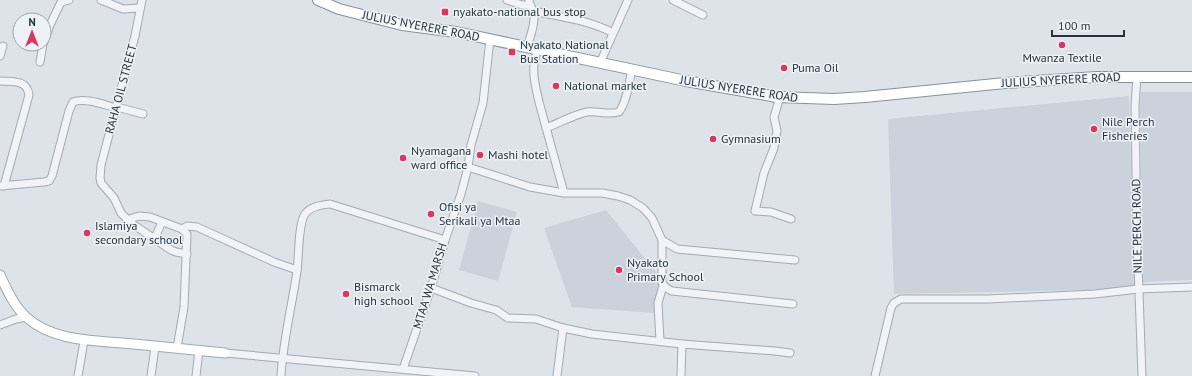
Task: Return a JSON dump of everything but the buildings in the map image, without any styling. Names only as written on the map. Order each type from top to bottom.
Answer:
[{"type":"highway","name":"JULIUS NYERERE ROAD","points":[[318,0],[339,9],[402,25],[456,32],[731,90],[780,97],[834,99],[865,97],[1005,83],[1097,76],[1192,77]]},
{"type":"main road","points":[[0,275],[14,302],[26,317],[48,330],[84,341],[225,353]]},
{"type":"street","points":[[52,21],[61,2],[69,0]]},
{"type":"street","points":[[101,0],[122,9],[140,8]]},
{"type":"street","name":"RAHA OIL STREET","points":[[127,220],[121,213],[114,198],[104,187],[100,178],[101,165],[117,108],[138,23],[142,0]]},
{"type":"street","points":[[507,0],[522,5],[531,5],[591,23],[614,33]]},
{"type":"street","points":[[600,63],[628,0]]},
{"type":"street","points":[[674,0],[703,15]]},
{"type":"street","points":[[527,47],[534,21],[531,5]]},
{"type":"street","name":"MTAA WA MARSH","points":[[404,369],[461,194],[468,167],[471,145],[483,103],[490,40]]},
{"type":"street","points":[[0,56],[3,46]]},
{"type":"street","points":[[538,50],[533,63],[539,102],[564,193]]},
{"type":"street","points":[[40,62],[42,52]]},
{"type":"street","points":[[546,128],[589,112],[619,112],[622,108],[632,70]]},
{"type":"street","name":"NILE PERCH ROAD","points":[[1137,76],[1135,106],[1138,289],[1142,376]]},
{"type":"street","points":[[0,81],[18,82],[24,84],[28,90],[28,95],[2,186],[49,181],[52,176],[69,111],[73,102],[78,100],[86,101],[143,114]]},
{"type":"street","points":[[780,97],[774,117],[777,131],[775,143],[764,173],[755,211],[771,212],[791,219]]},
{"type":"street","points":[[468,167],[519,184],[564,193],[602,193],[618,196],[630,200],[643,208],[652,218],[662,240],[663,286],[658,303],[660,341]]},
{"type":"street","points":[[281,376],[282,359],[297,270],[301,222],[306,213],[321,205],[330,204],[445,240]]},
{"type":"street","points":[[127,220],[143,215],[158,219],[162,222],[182,229],[187,234],[184,307],[177,348]]},
{"type":"street","points":[[127,220],[154,240],[176,252],[187,254]]},
{"type":"street","points":[[154,240],[162,222]]},
{"type":"street","points":[[182,229],[187,226],[197,227],[274,262],[297,270]]},
{"type":"street","points":[[662,240],[669,246],[683,251],[795,260]]},
{"type":"street","points":[[663,286],[672,291],[793,304]]},
{"type":"street","points":[[875,376],[891,308],[894,303],[901,299],[988,299],[1095,294],[1138,289],[1192,287]]},
{"type":"street","points":[[431,288],[496,310],[508,318],[536,319],[563,328],[592,334],[682,344],[775,351],[790,354]]},
{"type":"street","points":[[0,325],[26,317]]},
{"type":"street","points":[[557,376],[563,328]]},
{"type":"street","points":[[78,376],[84,341]]},
{"type":"street","points":[[681,376],[682,344]]},
{"type":"street","points":[[151,376],[155,347]]},
{"type":"street","points":[[196,376],[199,350]]},
{"type":"street","points":[[225,353],[475,376]]},
{"type":"shaded area","points":[[1141,92],[1192,92],[1192,280],[1143,282]]},
{"type":"shaded area","points":[[1129,96],[1134,287],[1087,290],[894,294],[888,119]]},
{"type":"shaded area","points":[[478,201],[517,212],[498,281],[459,270]]},
{"type":"shaded area","points":[[606,210],[660,277],[654,313],[572,307],[544,228]]},
{"type":"place","name":"nyakato-national bus stop","points":[[445,12]]},
{"type":"place","name":"Mwanza Textile","points":[[1062,45]]},
{"type":"place","name":"Nyakato National Bus Station","points":[[512,52]]},
{"type":"place","name":"Puma Oil","points":[[784,68]]},
{"type":"place","name":"National market","points":[[556,86]]},
{"type":"place","name":"Nile Perch Fisheries","points":[[1094,129]]},
{"type":"place","name":"Gymnasium","points":[[713,139]]},
{"type":"place","name":"Mashi hotel","points":[[480,155]]},
{"type":"place","name":"Nyamagana ward office","points":[[403,158]]},
{"type":"place","name":"Ofisi ya Serikali ya Mtaa","points":[[431,214]]},
{"type":"place","name":"Islamiya secondary school","points":[[87,233]]},
{"type":"place","name":"Nyakato Primary School","points":[[619,270]]},
{"type":"place","name":"Bismarck high school","points":[[346,294]]}]
